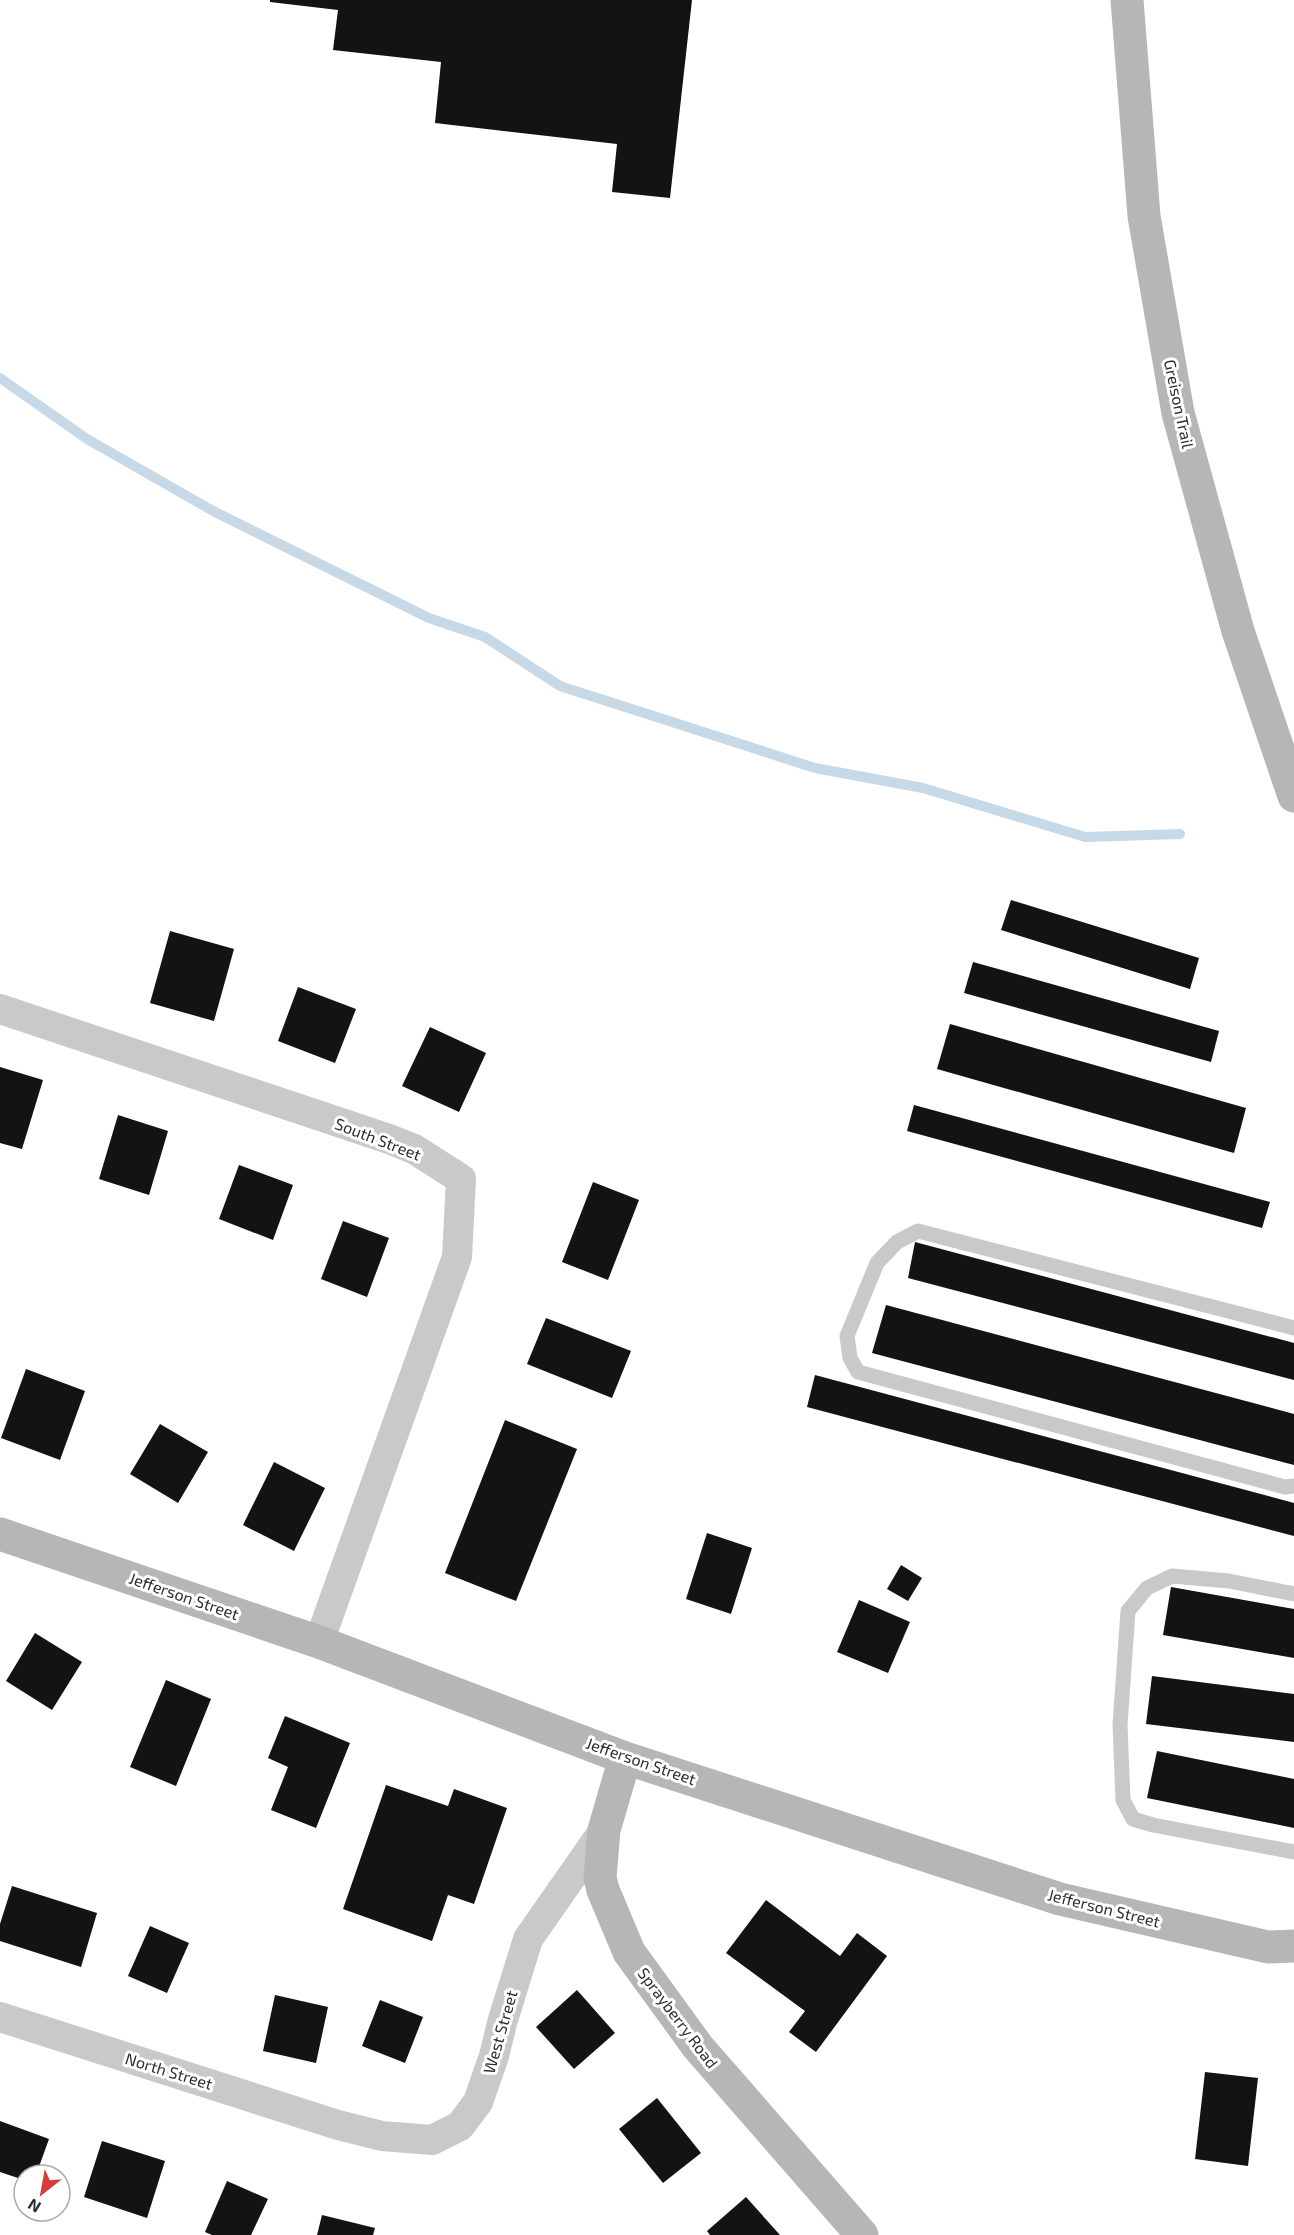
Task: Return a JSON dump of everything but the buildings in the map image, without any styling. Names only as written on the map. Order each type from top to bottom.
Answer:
[{"type":"street","name":"Greison Trail","points":[[1127,0],[1144,216],[1178,413],[1238,632],[1294,796]]},
{"type":"street","name":"South Street","points":[[0,1010],[389,1139],[414,1149],[461,1179],[457,1257],[319,1641]]},
{"type":"street","name":"Jefferson Street","points":[[0,1534],[319,1641],[625,1758],[1060,1899],[1268,1947],[1294,1946]]},
{"type":"street","name":"Sprayberry Road","points":[[625,1758],[604,1830],[600,1878],[629,1952],[698,2047],[862,2235]]},
{"type":"street","name":"West Street","points":[[338,2125],[382,2136],[432,2140],[460,2126],[478,2102],[494,2056],[528,1939],[604,1830]]},
{"type":"street","name":"North Street","points":[[0,2017],[338,2125]]},
{"type":"lane","points":[[1294,1328],[918,1231],[897,1242],[877,1263],[847,1336],[850,1358],[858,1371],[1285,1487],[1294,1486]]},
{"type":"lane","points":[[1294,1594],[1229,1581],[1172,1576],[1147,1588],[1128,1611],[1120,1725],[1124,1800],[1133,1819],[1153,1826],[1294,1852]]},
{"type":"waterway","points":[[0,378],[87,439],[215,512],[429,618],[485,637],[560,686],[815,768],[923,788],[1085,837],[1180,834]]}]
